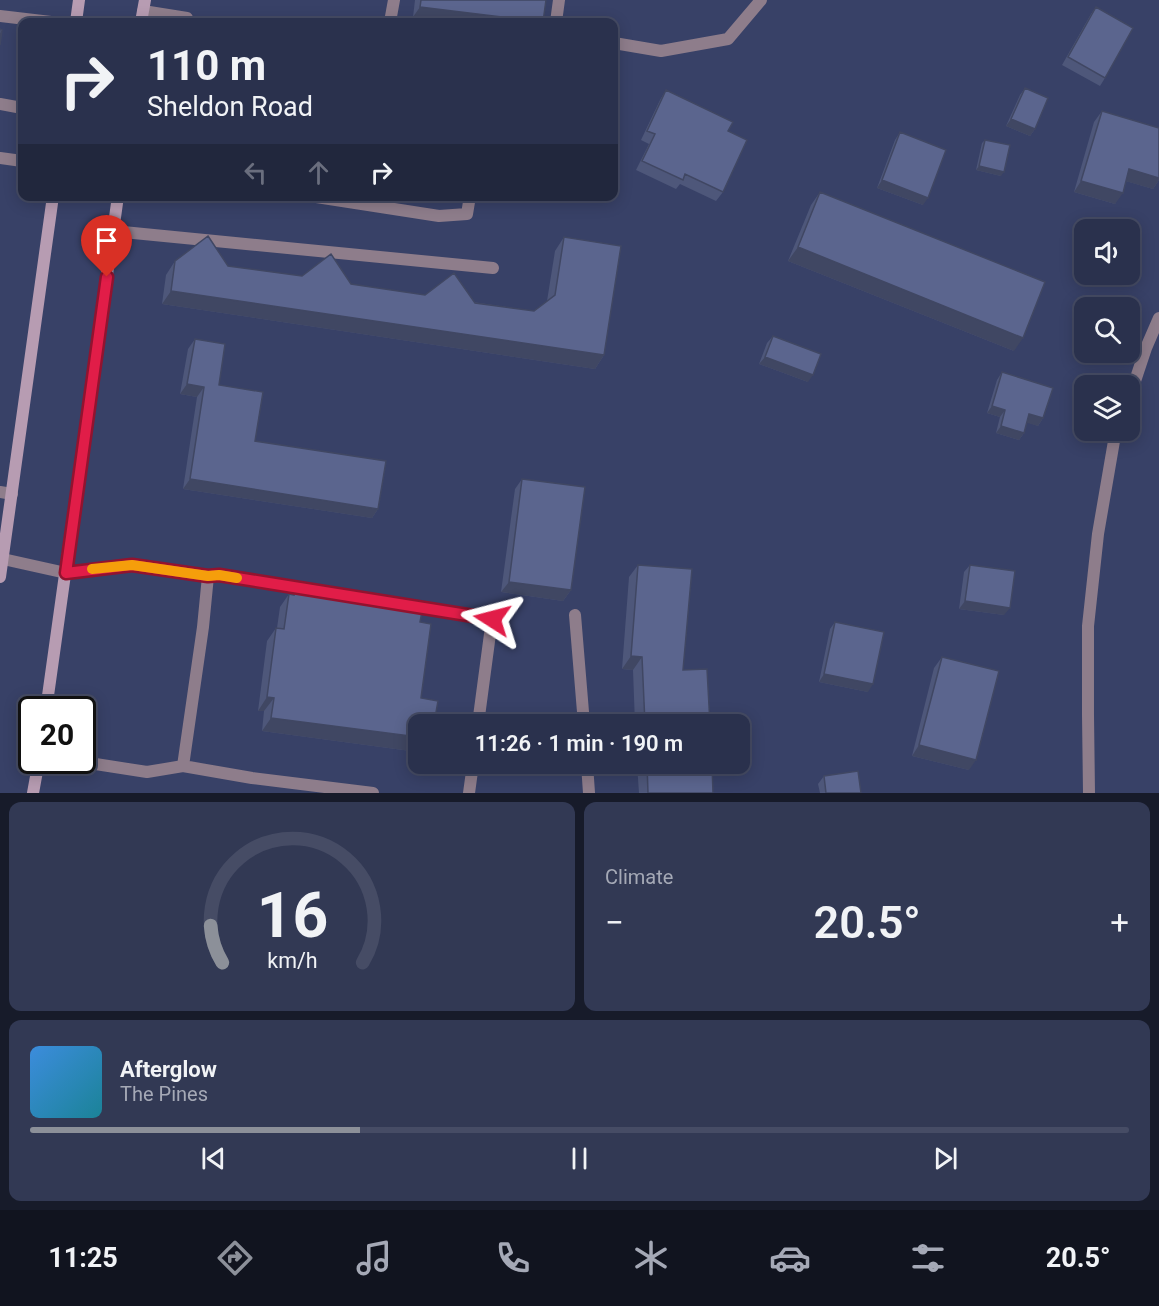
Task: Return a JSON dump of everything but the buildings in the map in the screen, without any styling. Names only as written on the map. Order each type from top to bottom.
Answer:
[{"type":"main road","points":[[77,18],[80,0]]},
{"type":"main road","points":[[0,577],[6,493],[52,201]]},
{"type":"main road","points":[[48,696],[117,201]]},
{"type":"main road","points":[[33,793],[36,774]]},
{"type":"street","points":[[391,18],[394,0]]},
{"type":"street","points":[[557,18],[559,0]]},
{"type":"street","points":[[618,44],[661,51],[728,39],[761,0]]},
{"type":"street","points":[[143,11],[187,18]]},
{"type":"street","points":[[0,16],[18,18]]},
{"type":"street","points":[[0,104],[18,107]]},
{"type":"street","points":[[0,158],[18,160]]},
{"type":"street","points":[[342,201],[439,216],[467,214],[469,201]]},
{"type":"street","points":[[113,231],[493,268]]},
{"type":"street","points":[[1137,375],[1159,318]]},
{"type":"street","points":[[1089,793],[1088,626],[1098,534],[1114,441]]},
{"type":"street","points":[[3,559],[66,573],[132,565],[208,576],[219,575],[492,619],[479,714]]},
{"type":"street","points":[[183,766],[208,576]]},
{"type":"street","points":[[575,615],[583,714]]},
{"type":"street","points":[[96,764],[147,772],[183,766],[252,778],[374,793]]},
{"type":"street","points":[[469,793],[472,774]]},
{"type":"street","points":[[588,774],[589,793]]},
{"type":"slow traffic","points":[[92,569],[132,565],[237,578]]},
{"type":"route","points":[[107,277],[66,573],[132,565],[208,576],[219,575],[492,619]]}]
